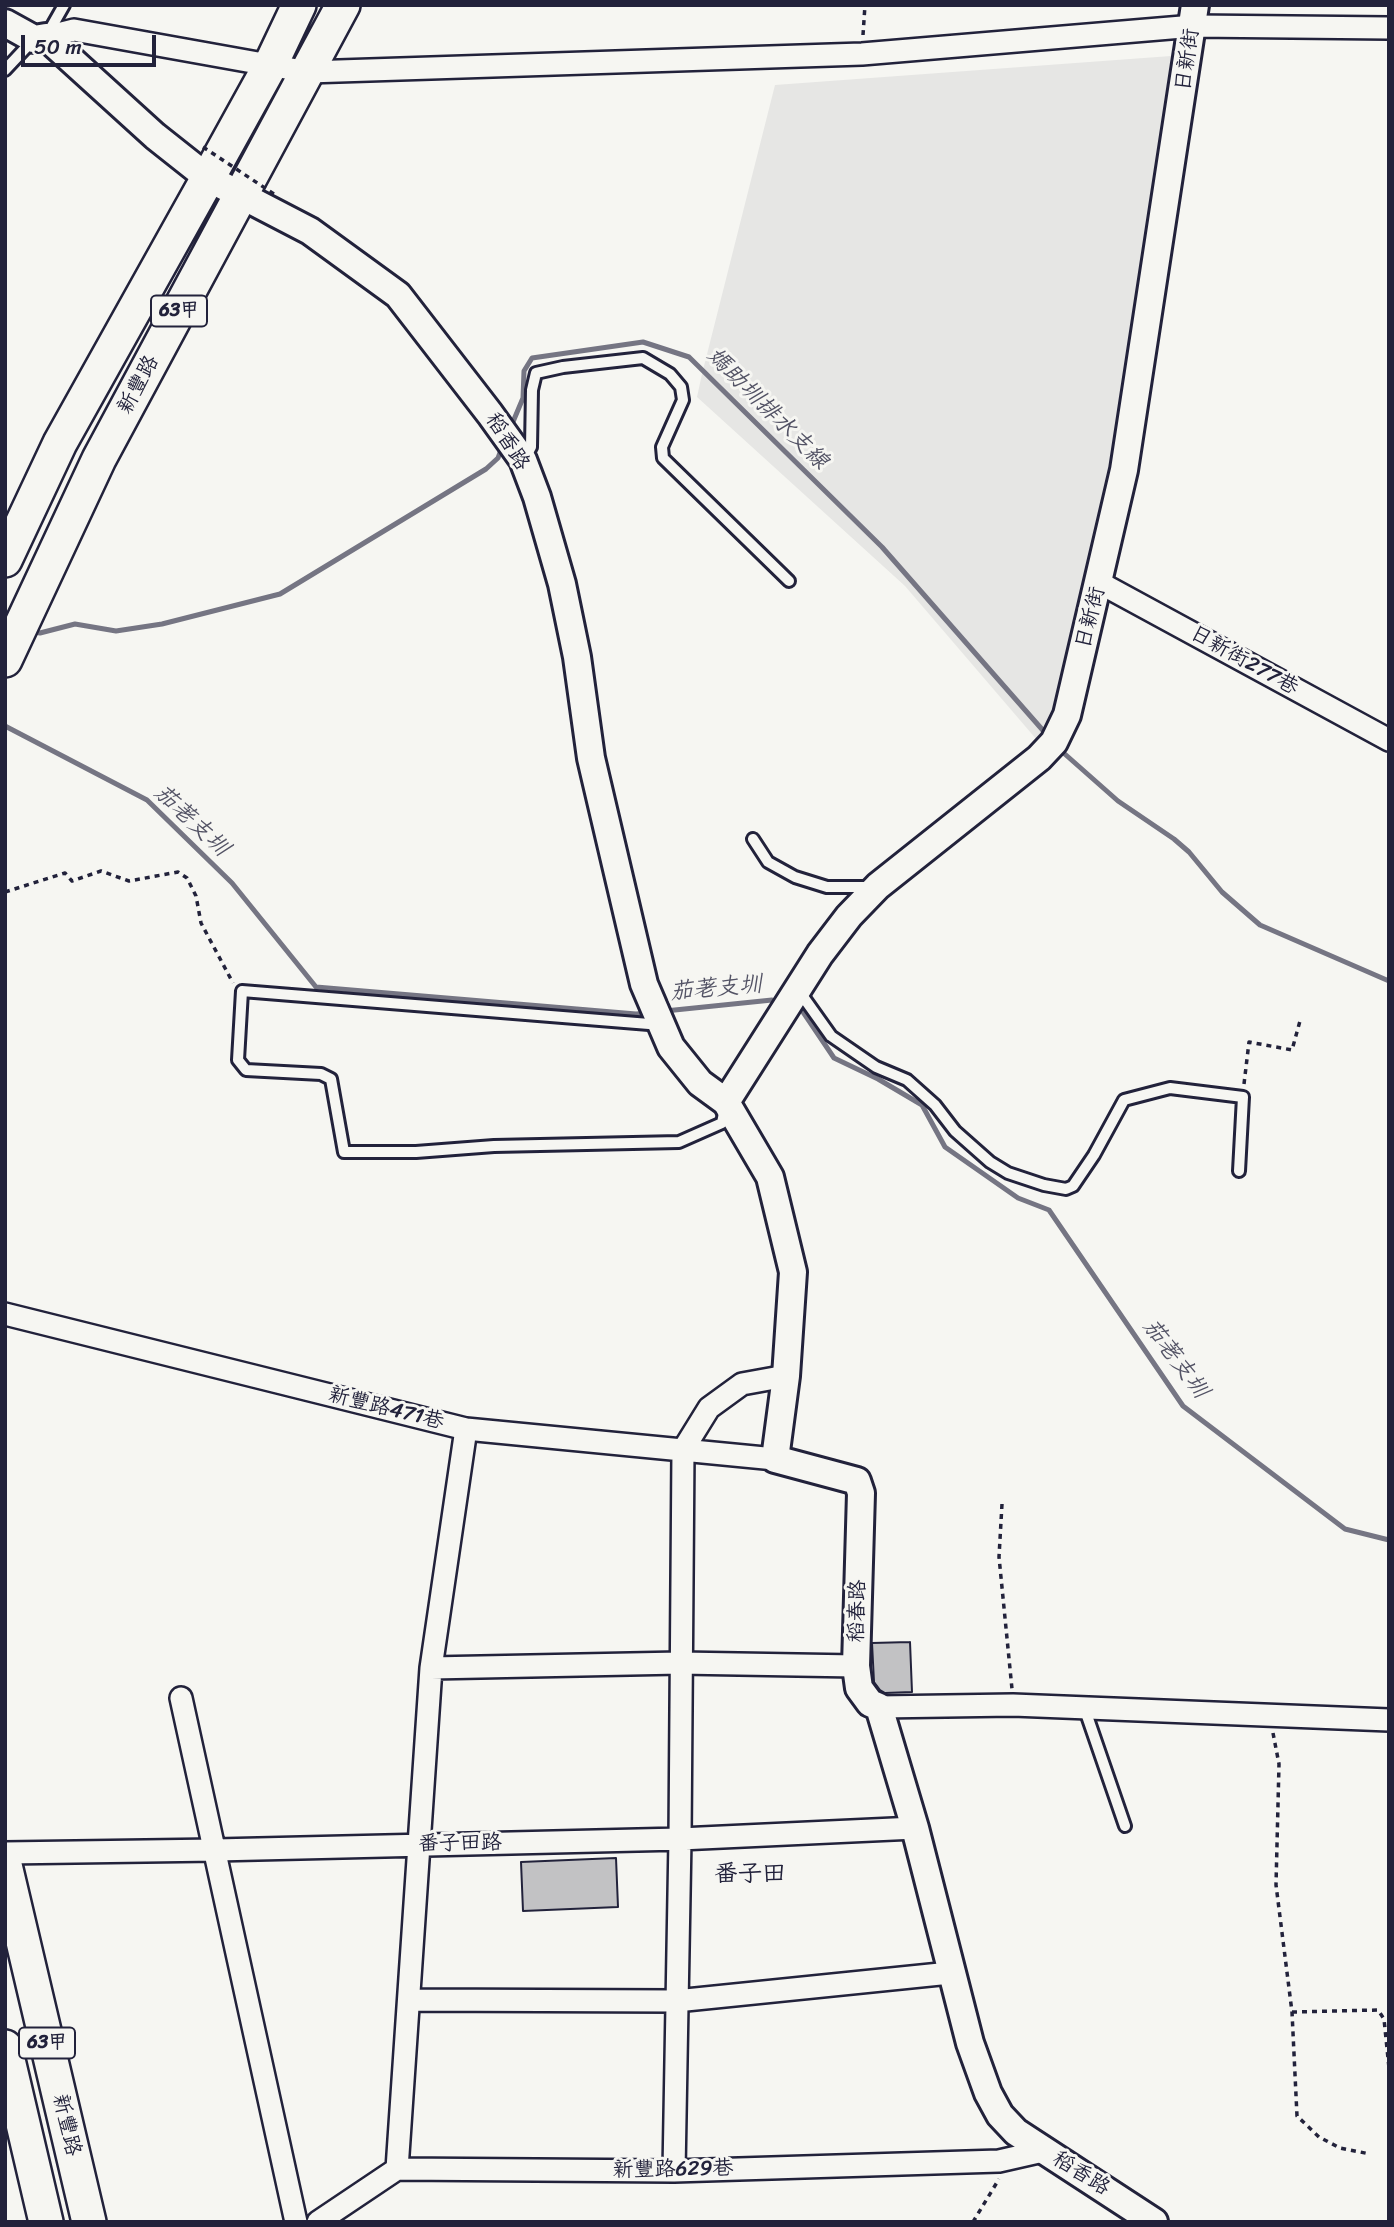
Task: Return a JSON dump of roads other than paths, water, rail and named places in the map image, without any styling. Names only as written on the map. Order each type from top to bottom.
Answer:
[{"type":"main road","name":"新豐路","points":[[5,560],[60,443],[206,163],[271,64],[299,5]]},
{"type":"main road","name":"新豐路","points":[[15,640],[99,459],[343,5]]},
{"type":"main road","name":"新豐路","points":[[5,1865],[89,2222]]},
{"type":"main road","name":"新豐路","points":[[5,2047],[46,2222]]},
{"type":"street","points":[[40,38],[74,30],[308,72],[862,54],[1194,16],[1389,28]]},
{"type":"street","name":"日新街","points":[[726,1102],[799,991],[820,954],[842,925],[878,886],[1039,758],[1054,742],[1067,715],[1100,583],[1124,470],[1194,16]]},
{"type":"street","name":"稻香路","points":[[5,23],[40,38],[155,136],[206,163],[240,196],[310,231],[398,295],[523,460],[537,497],[562,584],[577,657],[591,758],[644,984],[671,1047],[700,1083],[726,1102]]},
{"type":"street","name":"日新街277巷","points":[[1100,583],[1389,740]]},
{"type":"street","points":[[726,1102],[770,1177],[793,1272],[786,1376],[775,1459]]},
{"type":"street","name":"新豐路471巷","points":[[5,1314],[467,1429],[775,1459]]},
{"type":"street","points":[[674,2171],[683,1450],[709,1408],[742,1384],[786,1376]]},
{"type":"street","points":[[318,2222],[397,2169],[431,1668],[467,1429]]},
{"type":"street","name":"稻春路","points":[[775,1459],[857,1481],[861,1493],[856,1666],[859,1688],[870,1703],[879,1707],[915,1828],[950,1973],[988,2093],[1000,2115],[1016,2132],[1043,2151]]},
{"type":"street","points":[[431,1668],[680,1663],[856,1666]]},
{"type":"street","points":[[181,1698],[296,2222]]},
{"type":"street","points":[[879,1707],[1013,1704],[1389,1720]]},
{"type":"street","name":"番子田路","points":[[5,1853],[680,1839],[915,1828]]},
{"type":"street","points":[[409,2000],[677,2001],[950,1973]]},
{"type":"street","name":"稻香路","points":[[1043,2151],[1105,2188],[1154,2222]]},
{"type":"street","name":"新豐路629巷","points":[[397,2169],[674,2171],[999,2161],[1043,2151]]},
{"type":"lane","points":[[5,70],[40,38],[64,5]]},
{"type":"lane","points":[[523,460],[531,447],[532,390],[536,373],[563,367],[643,358],[670,374],[681,387],[683,400],[662,447],[663,458],[789,581]]},
{"type":"lane","points":[[752,839],[768,862],[795,877],[827,887],[878,886]]},
{"type":"lane","points":[[661,1023],[242,990],[238,1060],[246,1070],[321,1074],[331,1079],[344,1152],[416,1152],[494,1146],[679,1142],[722,1123],[726,1102]]},
{"type":"lane","points":[[799,991],[831,1036],[876,1068],[907,1080],[935,1105],[955,1131],[990,1162],[1008,1172],[1044,1185],[1066,1189],[1073,1186],[1094,1155],[1124,1100],[1171,1088],[1243,1097],[1239,1171]]},
{"type":"lane","points":[[1084,1707],[1125,1826]]},
{"type":"waterway","name":"媽助圳排水支線","points":[[510,429],[523,398],[524,371],[532,358],[643,342],[689,357],[882,547],[1047,735]]},
{"type":"waterway","name":"媽助圳排水支線","points":[[29,631],[40,633],[75,624],[116,631],[162,624],[280,594],[486,469],[498,458],[502,447]]},
{"type":"waterway","name":"茄荖支圳","points":[[5,726],[147,800],[232,883],[316,987],[649,1013]]},
{"type":"waterway","name":"媽助圳排水支線","points":[[1058,748],[1118,801],[1189,852],[1222,892],[1260,925],[1389,981]]},
{"type":"waterway","name":"茄荖支圳","points":[[665,1011],[772,1000],[781,1003]]},
{"type":"waterway","name":"茄荖支圳","points":[[797,1008],[801,1009],[834,1058],[878,1079],[922,1105],[945,1147],[1018,1198],[1049,1210],[1183,1406],[1345,1529],[1389,1540]]},
{"type":"district","name":"番子田","points":[[750,1875]]}]
